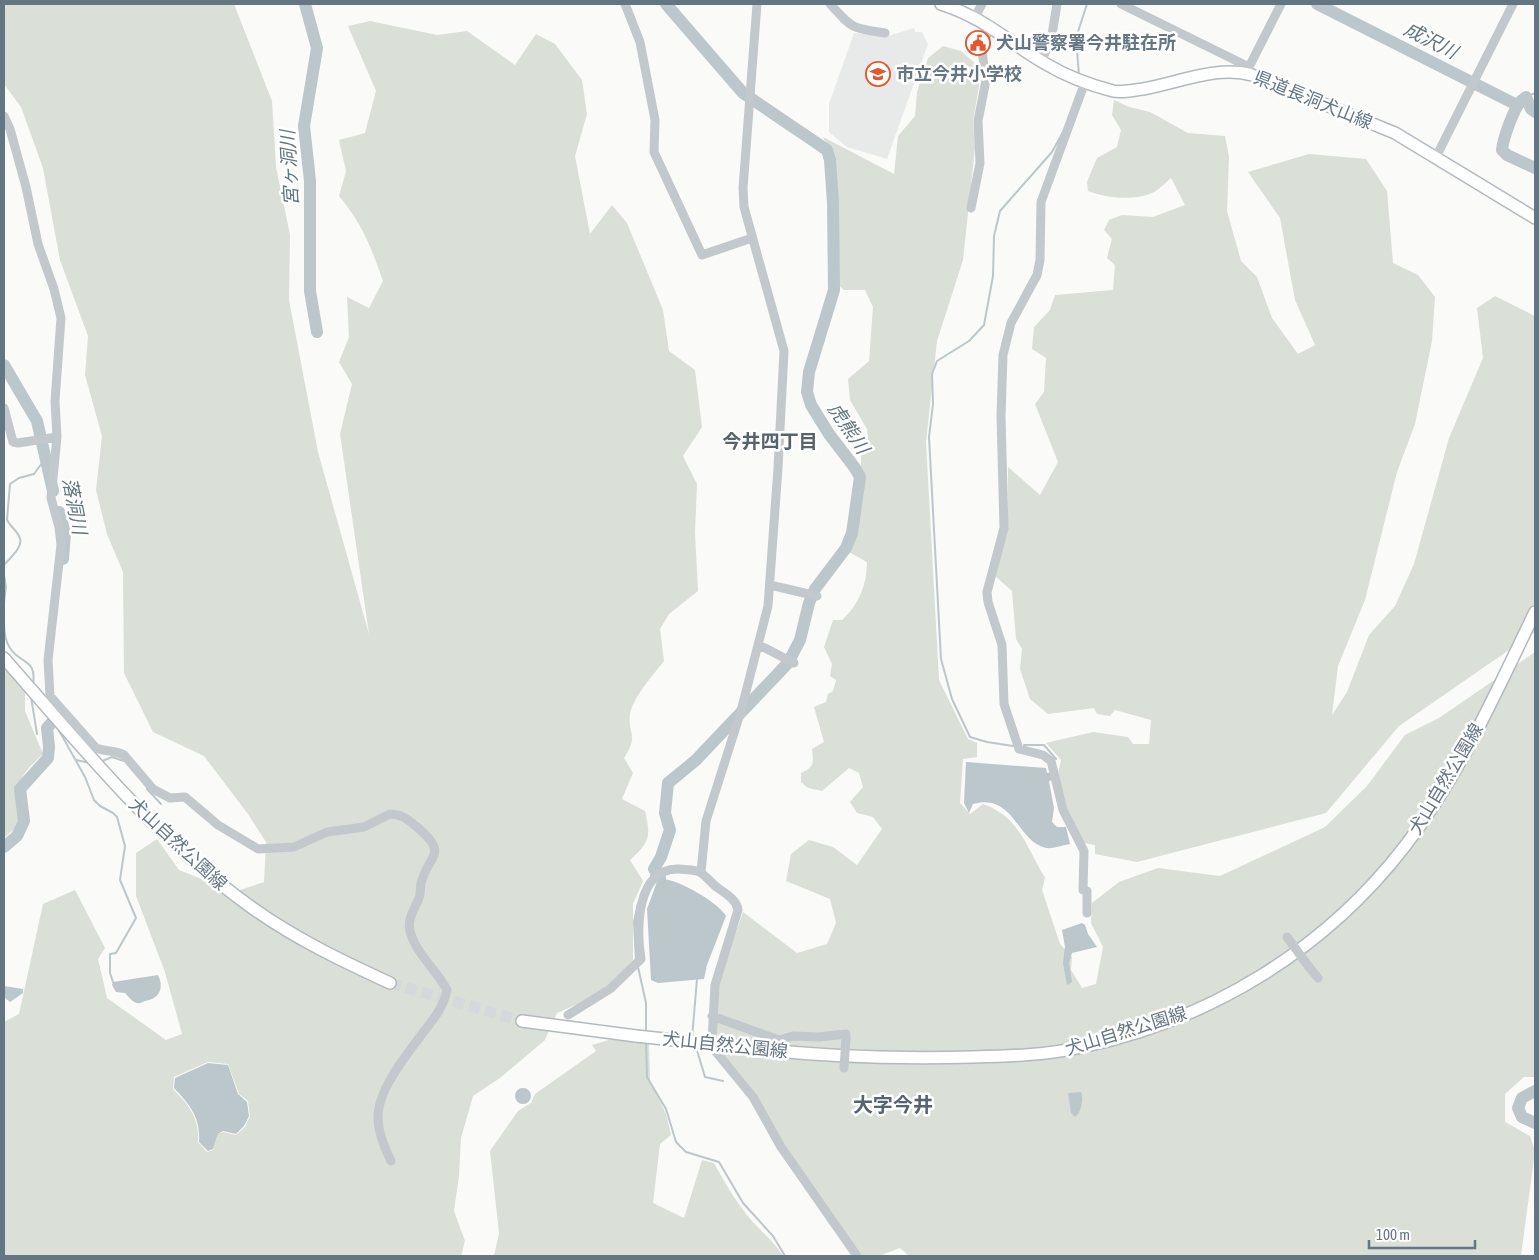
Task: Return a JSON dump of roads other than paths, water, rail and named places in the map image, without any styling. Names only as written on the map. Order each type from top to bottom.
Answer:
[{"type":"main road","name":"県道長洞犬山線","points":[[941,4],[990,25],[1041,61],[1081,80],[1119,91],[1157,86],[1217,73],[1247,70],[1395,133],[1535,218]]},
{"type":"main road","name":"犬山自然公園線","points":[[522,1021],[750,1048],[850,1056],[920,1058],[1053,1052],[1084,1047],[1151,1027],[1203,1007],[1252,982],[1290,958],[1344,912],[1404,847],[1443,790],[1475,734],[1535,612]]},
{"type":"main road","name":"犬山自然公園線","points":[[4,658],[112,782],[189,858],[251,908],[281,927],[345,962],[390,983]]},
{"type":"street","points":[[625,4],[640,42],[655,120],[654,152],[702,255],[752,238]]},
{"type":"street","points":[[701,872],[706,821],[740,715],[759,645],[768,606],[770,585],[784,351],[744,207],[743,188],[757,4]]},
{"type":"street","points":[[830,4],[849,25],[885,33]]},
{"type":"street","points":[[975,17],[982,4]]},
{"type":"street","points":[[1041,61],[1051,41],[1057,4]]},
{"type":"street","points":[[1121,4],[1247,70],[1281,4]]},
{"type":"street","points":[[1436,157],[1513,4]]},
{"type":"street","points":[[971,208],[980,163],[978,121],[986,80],[982,51],[990,25]]},
{"type":"street","points":[[1081,80],[1041,202],[1040,260],[1037,275],[1011,323],[1003,355],[1001,416],[1004,528],[987,592],[988,602],[1002,645],[1004,704],[1019,749],[1043,755],[1051,761],[1063,810],[1084,851],[1083,890],[1087,891],[1087,913]]},
{"type":"street","points":[[4,116],[10,129],[26,188],[38,244],[62,318],[55,401],[57,437],[51,498],[60,527],[61,545],[48,660],[50,696],[96,748],[105,752],[118,751],[124,754],[153,789],[170,798],[185,797],[218,825],[258,849],[294,847],[327,832],[364,827],[390,814],[406,818],[432,842],[435,857],[421,882],[420,896],[410,918],[410,930],[426,962],[447,990],[443,1005],[394,1074],[381,1100],[378,1114],[379,1127],[391,1161]]},
{"type":"street","points":[[4,408],[13,442],[18,443],[57,437]]},
{"type":"street","points":[[770,585],[817,596]]},
{"type":"street","points":[[759,645],[794,662]]},
{"type":"street","points":[[568,1015],[610,989],[637,963],[638,919],[643,901],[658,874],[672,869],[701,872],[734,901],[738,910],[715,985],[712,1041],[716,1052],[753,1097],[781,1148],[857,1256]]},
{"type":"street","points":[[1287,937],[1318,978]]},
{"type":"street","points":[[712,1016],[779,1040],[793,1036],[819,1037],[846,1034],[844,1068]]},
{"type":"waterway","name":"宮ヶ洞川","points":[[305,4],[317,48],[304,126],[310,181],[310,291],[317,332]]},
{"type":"waterway","name":"虎熊川","points":[[660,878],[654,869],[661,857],[670,830],[665,813],[668,783],[696,760],[788,663],[800,640],[809,603],[815,589],[846,548],[852,533],[860,477],[829,434],[811,405],[807,392],[809,372],[834,290],[833,203],[830,160],[827,150],[743,93],[666,4]]},
{"type":"waterway","points":[[1079,75],[1076,38],[1087,4]]},
{"type":"waterway","name":"成沢川","points":[[1317,4],[1517,105],[1526,97]]},
{"type":"waterway","points":[[1526,97],[1535,93]]},
{"type":"waterway","points":[[1526,97],[1531,109],[1535,112]]},
{"type":"waterway","points":[[1522,100],[1509,124],[1502,150],[1507,155],[1535,168]]},
{"type":"waterway","points":[[1013,746],[970,737],[952,699],[941,659],[929,437],[933,404],[932,374],[937,361],[969,341],[984,325],[993,276],[994,236],[1000,211],[1052,152],[1063,132]]},
{"type":"waterway","name":"落洞川","points":[[4,365],[37,421],[53,491]]},
{"type":"waterway","points":[[4,565],[16,552],[20,544],[18,534],[7,520],[10,484],[19,478],[34,474],[42,463],[43,449]]},
{"type":"waterway","name":"落洞川","points":[[59,512],[65,533],[63,559]]},
{"type":"waterway","points":[[4,575],[6,587],[4,602]]},
{"type":"waterway","points":[[4,617],[8,644],[14,653],[33,670],[33,685]]},
{"type":"waterway","points":[[31,697],[37,734]]},
{"type":"waterway","name":"落洞川","points":[[4,847],[17,836],[24,821],[20,789],[48,758],[47,728],[55,719],[54,709]]},
{"type":"waterway","points":[[56,725],[85,777],[94,800],[117,817],[125,846],[120,880],[136,918],[116,953],[110,954],[110,973],[113,982]]},
{"type":"waterway","points":[[1024,745],[1044,745],[1056,759]]},
{"type":"waterway","points":[[100,762],[112,757],[124,761]]},
{"type":"waterway","points":[[76,760],[90,763]]},
{"type":"waterway","points":[[147,789],[161,804]]},
{"type":"waterway","name":"虎熊川","points":[[651,876],[654,869]]},
{"type":"waterway","points":[[636,960],[634,922],[638,903]]},
{"type":"waterway","points":[[638,967],[646,1003],[646,1034]]},
{"type":"waterway","points":[[692,1038],[697,979]]},
{"type":"waterway","points":[[646,1041],[647,1077],[666,1109],[676,1142],[686,1152],[719,1162],[743,1203],[773,1236],[785,1256]]},
{"type":"waterway","points":[[696,1047],[705,1077],[723,1081]]},
{"type":"waterway","points":[[1535,1091],[1522,1098],[1518,1108],[1522,1117],[1535,1123]]},
{"type":"tunnel","points":[[390,983],[522,1021]]},
{"type":"place","name":"犬山警察署今井駐在所","points":[[978,43]]},
{"type":"place","name":"市立今井小学校","points":[[878,74]]},
{"type":"district","name":"今井四丁目","points":[[770,441]]},
{"type":"district","name":"大字今井","points":[[893,1105]]}]
